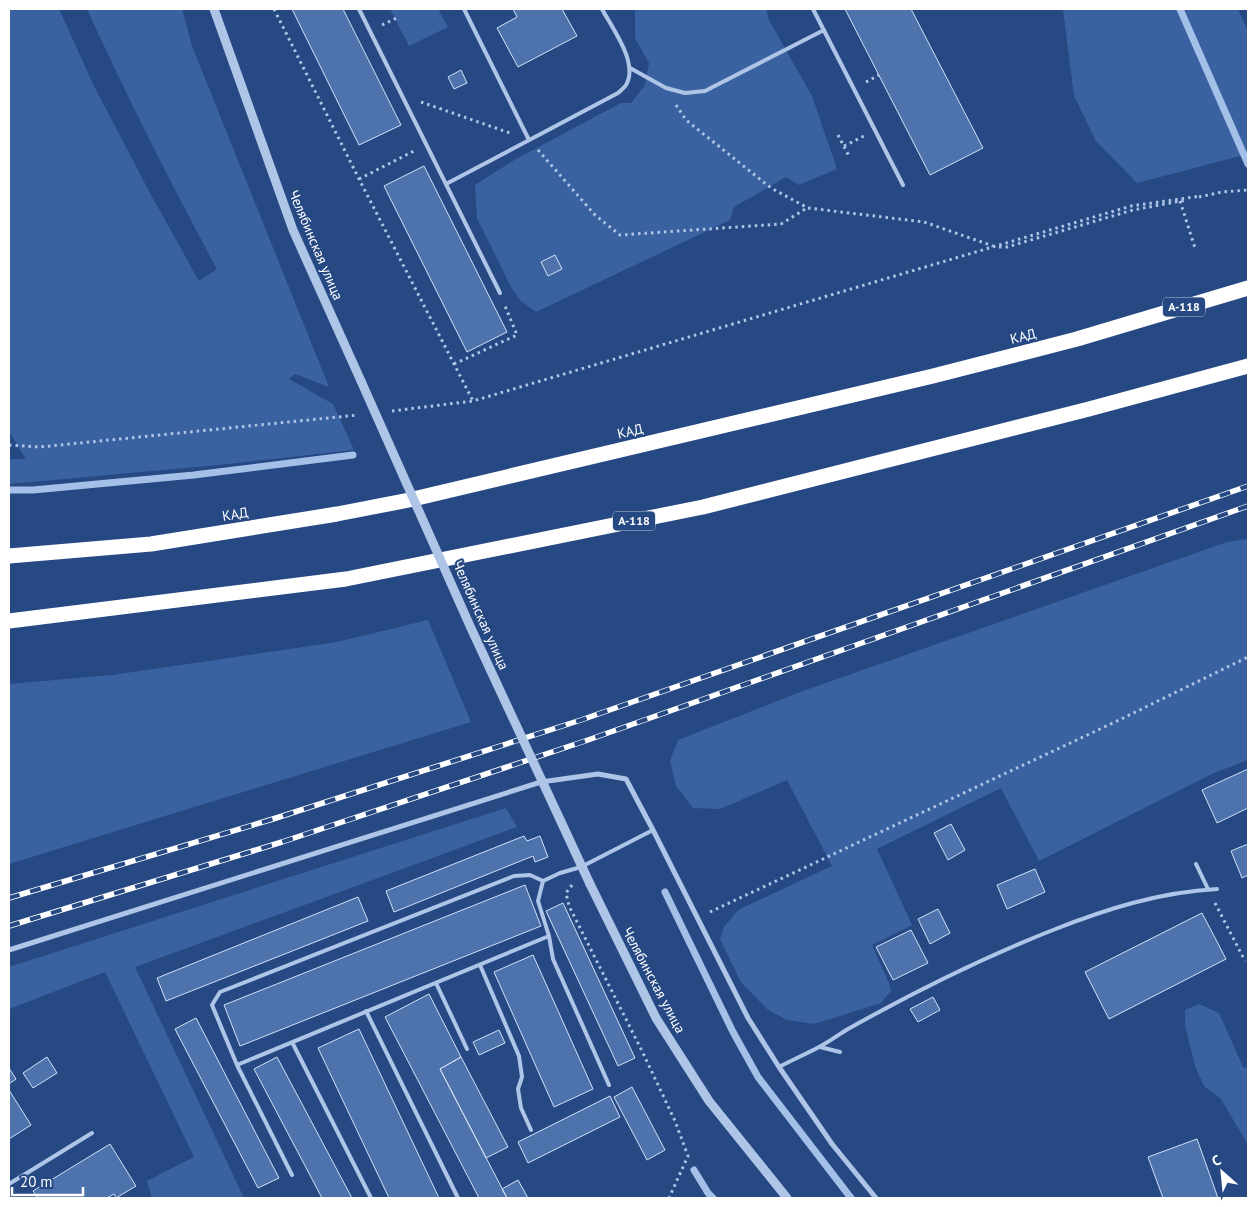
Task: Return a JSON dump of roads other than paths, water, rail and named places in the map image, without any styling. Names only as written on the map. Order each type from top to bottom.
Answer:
[{"type":"highway","name":"КАД","points":[[9,556],[150,544],[337,514],[409,500],[933,376],[1077,339],[1248,288]]},
{"type":"highway","name":"А-118","points":[[9,621],[346,579],[589,530],[713,504],[1089,409],[1248,366]]},
{"type":"street","name":"Челябинская улица","points":[[214,9],[293,230],[470,626],[590,884],[656,1018],[709,1101],[787,1198]]},
{"type":"street","points":[[9,950],[541,782],[598,774],[626,779],[654,830],[748,1018],[778,1067],[832,1144],[876,1198]]},
{"type":"lane","points":[[359,9],[500,293]]},
{"type":"lane","points":[[464,9],[529,140]]},
{"type":"lane","points":[[446,184],[618,93],[627,84],[630,68],[627,54],[602,9]]},
{"type":"lane","points":[[813,9],[903,185]]},
{"type":"lane","points":[[630,68],[666,88],[685,93],[705,91],[824,30]]},
{"type":"lane","points":[[541,782],[581,866]]},
{"type":"lane","points":[[292,1175],[237,1064],[212,1005],[220,992],[514,876],[530,875],[543,881],[581,866],[654,830]]},
{"type":"lane","points":[[1196,864],[1208,890]]},
{"type":"lane","points":[[543,881],[538,901],[549,936],[553,959],[609,1085]]},
{"type":"lane","points":[[778,1067],[820,1047],[847,1030],[940,981],[1025,941],[1081,919],[1127,904],[1172,893],[1217,889]]},
{"type":"lane","points":[[237,1064],[549,936]]},
{"type":"lane","points":[[480,965],[519,1056],[522,1076],[518,1089],[521,1108],[531,1130]]},
{"type":"lane","points":[[436,983],[467,1049]]},
{"type":"lane","points":[[366,1012],[458,1198]]},
{"type":"lane","points":[[292,1042],[371,1198]]},
{"type":"lane","points":[[820,1047],[840,1052]]},
{"type":"lane","points":[[9,1184],[92,1133]]},
{"type":"waterway","points":[[1180,9],[1248,164]]},
{"type":"waterway","points":[[9,490],[33,490],[194,475],[353,455]]},
{"type":"waterway","points":[[665,892],[733,1032],[758,1077],[851,1198]]},
{"type":"waterway","points":[[694,1170],[713,1198]]},
{"type":"railway","points":[[9,898],[273,819],[581,720],[1248,486]]},
{"type":"railway","points":[[9,926],[282,842],[588,740],[1248,506]]}]
